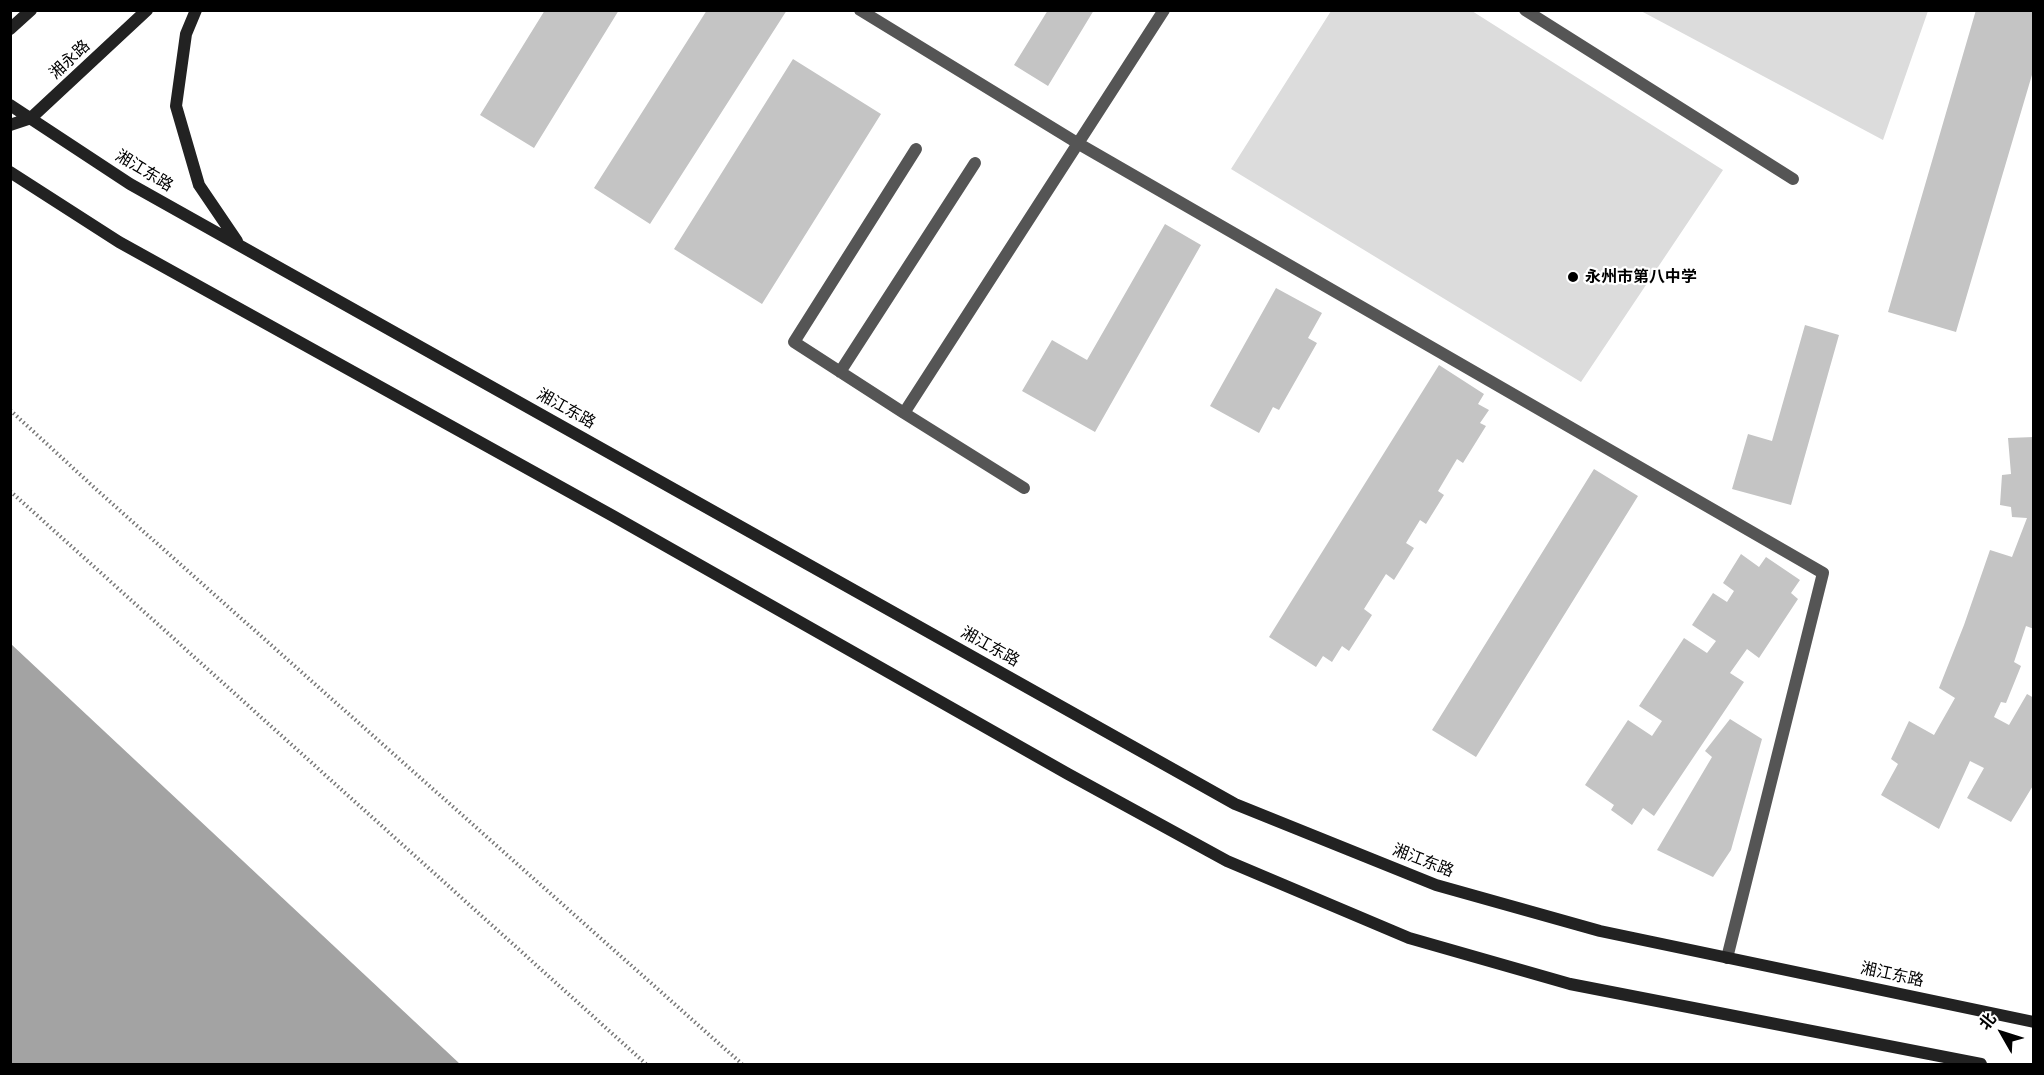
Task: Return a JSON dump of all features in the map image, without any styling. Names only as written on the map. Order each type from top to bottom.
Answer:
[{"type":"main road","points":[[10,29],[31,10]]},
{"type":"main road","name":"湘永路","points":[[10,124],[31,118],[147,10]]},
{"type":"main road","points":[[196,10],[186,34],[176,106],[198,185],[239,245]]},
{"type":"main road","name":"湘江东路","points":[[10,105],[130,184],[1235,804],[1436,885],[1600,931],[2034,1022]]},
{"type":"main road","points":[[10,172],[119,242],[1227,861],[1409,938],[1570,984],[1981,1065]]},
{"type":"lane","points":[[860,10],[1079,144],[1822,573],[1727,958]]},
{"type":"lane","points":[[904,413],[1164,10]]},
{"type":"lane","points":[[1525,10],[1793,179]]},
{"type":"lane","points":[[916,149],[794,342],[1024,488]]},
{"type":"lane","points":[[840,372],[975,163]]},
{"type":"path","points":[[10,410],[742,1065]]},
{"type":"path","points":[[10,491],[646,1065]]},
{"type":"shaded area","points":[[1331,11],[1472,11],[1723,170],[1581,382],[1231,169]]},
{"type":"shaded area","points":[[1641,11],[1928,11],[1883,140]]},
{"type":"shaded area","points":[[11,644],[460,1064],[11,1064]]},
{"type":"building","points":[[545,10],[619,10],[534,148],[480,115]]},
{"type":"building","points":[[707,10],[787,10],[650,224],[594,188]]},
{"type":"building","points":[[1048,10],[1094,10],[1048,86],[1014,65]]},
{"type":"building","points":[[1976,10],[2034,10],[2034,68],[1956,332],[1888,312]]},
{"type":"building","points":[[793,59],[881,114],[762,304],[674,249]]},
{"type":"building","points":[[1165,224],[1201,245],[1095,432],[1022,391],[1052,340],[1087,360]]},
{"type":"building","points":[[1276,288],[1322,313],[1308,338],[1317,343],[1279,410],[1273,407],[1259,433],[1210,406]]},
{"type":"building","points":[[1805,325],[1839,335],[1791,505],[1732,489],[1748,434],[1772,441]]},
{"type":"building","points":[[1439,365],[1484,394],[1478,404],[1489,410],[1480,423],[1486,426],[1463,463],[1457,459],[1438,491],[1444,495],[1426,524],[1420,520],[1406,543],[1414,548],[1394,580],[1386,574],[1364,609],[1372,615],[1349,651],[1342,646],[1332,662],[1323,656],[1316,667],[1269,637]]},
{"type":"building","points":[[2034,437],[2034,629],[2026,626],[2014,662],[2021,666],[2006,703],[2001,702],[1994,717],[2009,725],[2027,694],[2034,698],[2034,784],[2011,822],[1967,798],[1984,768],[1970,761],[1939,829],[1881,795],[1898,764],[1891,759],[1909,721],[1934,735],[1955,698],[1939,688],[1990,550],[2012,557],[2027,518],[2012,517],[2011,507],[2000,505],[2002,475],[2011,474],[2008,438]]},
{"type":"building","points":[[1594,469],[1638,496],[1476,757],[1432,730]]},
{"type":"building","points":[[1741,554],[1759,567],[1766,557],[1800,580],[1791,593],[1798,599],[1759,658],[1747,649],[1730,673],[1744,682],[1654,816],[1643,808],[1632,825],[1611,810],[1614,805],[1585,785],[1628,720],[1652,736],[1662,721],[1639,706],[1684,638],[1707,653],[1716,641],[1692,625],[1713,593],[1727,602],[1734,591],[1723,583]]},
{"type":"building","points":[[1730,719],[1762,739],[1731,850],[1713,877],[1657,850],[1712,757],[1705,751]]},
{"type":"place","name":"永州市第八中学","points":[[1573,277]]}]
